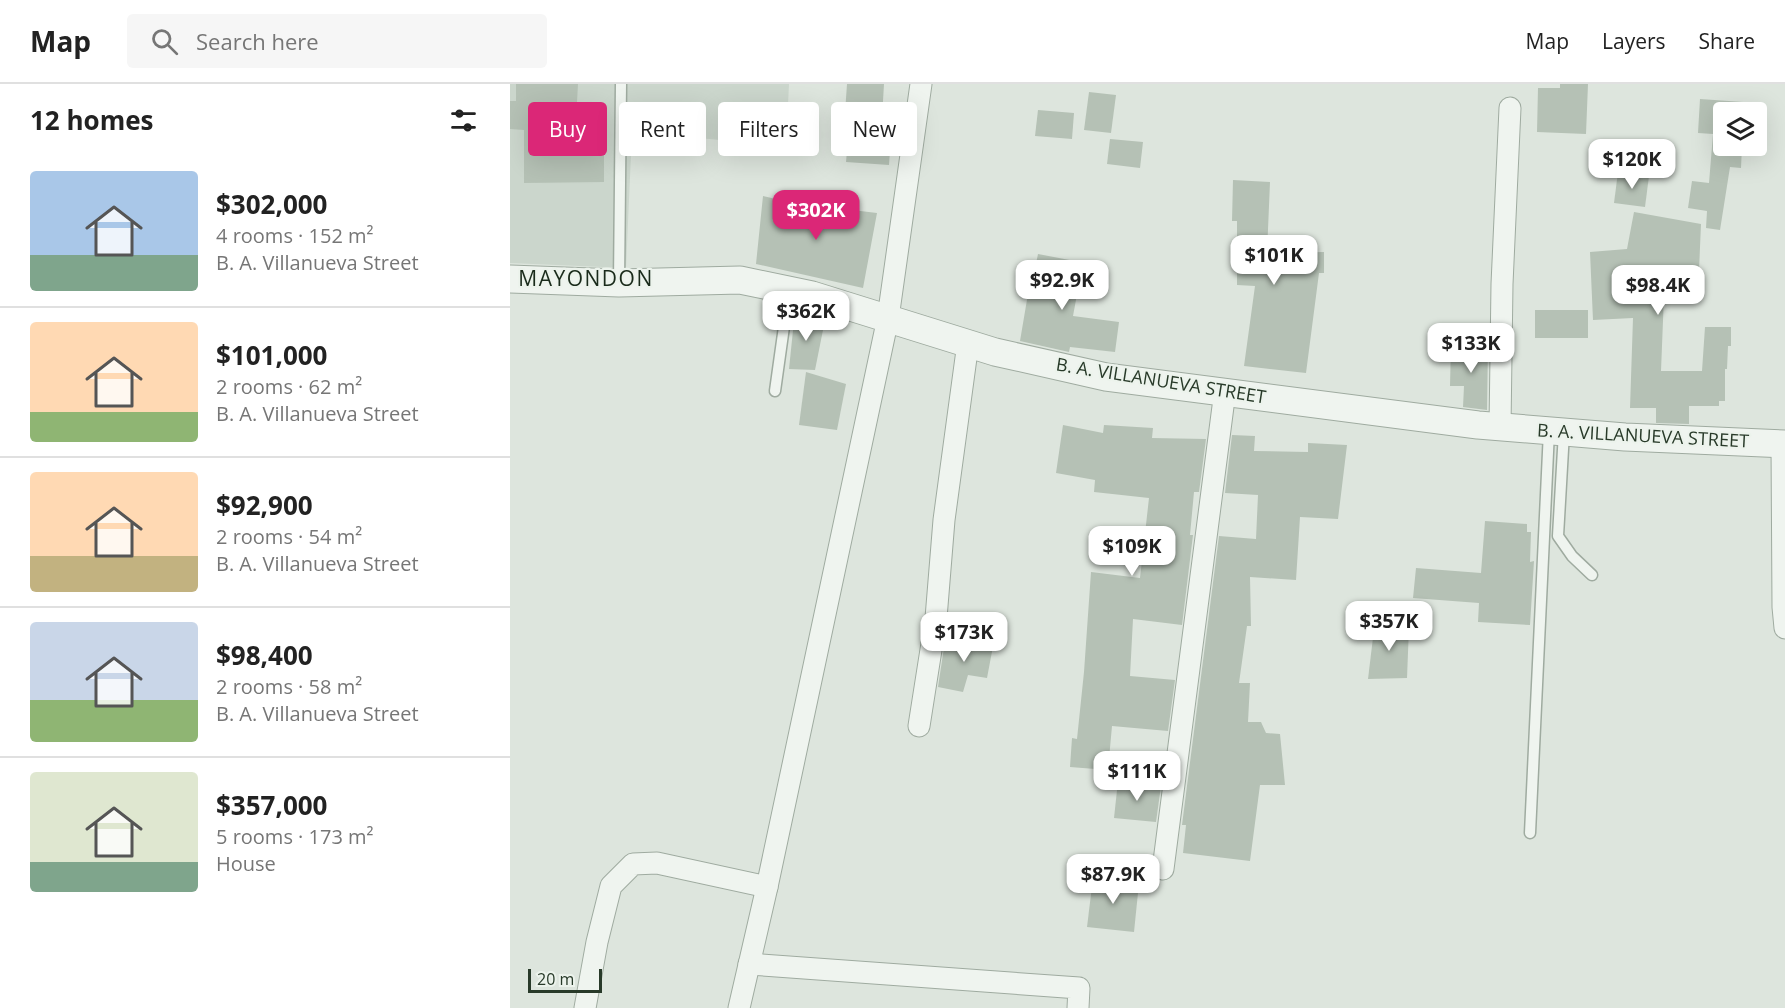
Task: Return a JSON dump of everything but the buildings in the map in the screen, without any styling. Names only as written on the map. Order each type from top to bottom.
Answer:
[{"type":"street","points":[[739,1008],[767,887],[888,318],[921,84]]},
{"type":"street","points":[[1500,427],[1502,284],[1509,108]]},
{"type":"street","name":"B. A. VILLANUEVA STREET","points":[[510,279],[619,283],[740,280],[812,295],[995,352],[1106,377],[1500,427],[1624,437],[1784,444]]},
{"type":"street","points":[[919,726],[936,618],[944,520],[968,343]]},
{"type":"street","points":[[1163,869],[1224,391]]},
{"type":"street","points":[[1784,444],[1785,628]]},
{"type":"street","points":[[585,1008],[597,942],[611,886],[633,864],[657,863],[767,887]]},
{"type":"street","points":[[749,964],[1079,988],[1078,1008]]},
{"type":"lane","points":[[619,283],[621,84]]},
{"type":"lane","points":[[775,391],[789,290]]},
{"type":"lane","points":[[1556,431],[1558,536],[1572,556],[1592,576]]},
{"type":"lane","points":[[1530,833],[1556,431]]},
{"type":"shaded area","points":[[510,84],[789,84],[788,102],[718,102],[718,140],[706,139],[706,102],[619,102],[619,156],[631,156],[626,268],[510,263]]},
{"type":"district","name":"MAYONDON","points":[[586,279]]}]
